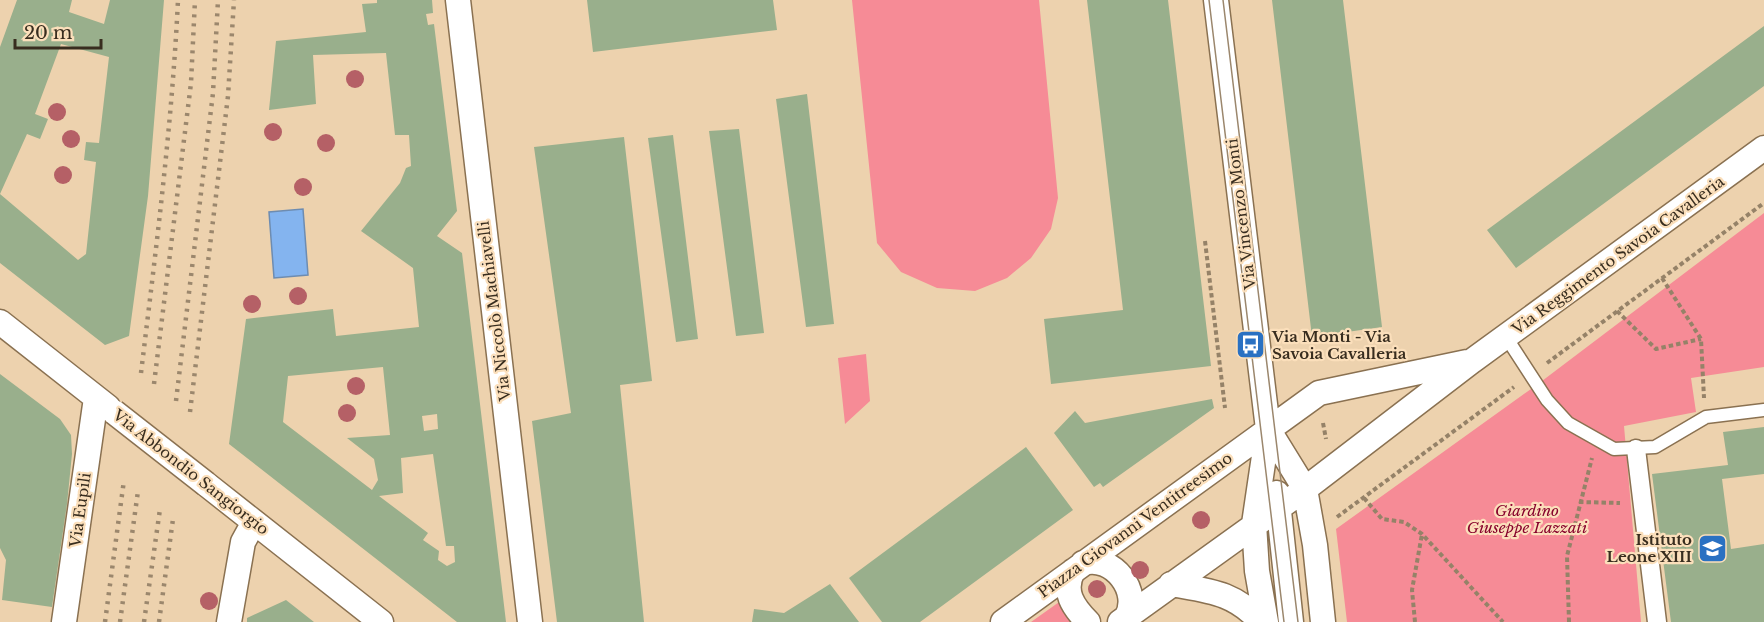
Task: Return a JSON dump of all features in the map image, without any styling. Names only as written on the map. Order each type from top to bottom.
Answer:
[{"type":"street","name":"Via Niccolò Machiavelli","points":[[458,0],[530,622]]},
{"type":"street","name":"Via Vincenzo Monti","points":[[1216,0],[1268,429],[1254,524],[1257,571],[1266,622]]},
{"type":"street","name":"Via Reggimento Savoia Cavalleria","points":[[1254,524],[1305,489],[1472,361],[1764,148]]},
{"type":"street","name":"Via Abbondio Sangiorgio","points":[[0,322],[381,622]]},
{"type":"street","name":"Via Reggimento Savoia Cavalleria","points":[[1268,429],[1319,393],[1472,361]]},
{"type":"street","name":"Via Eupili","points":[[64,622],[105,405]]},
{"type":"street","name":"Via Vincenzo Monti","points":[[1268,429],[1305,489],[1315,545],[1323,622]]},
{"type":"street","points":[[1268,429],[1291,622]]},
{"type":"street","name":"Piazza Giovanni Ventitreesimo","points":[[1003,622],[1268,429]]},
{"type":"street","points":[[1636,448],[1657,622]]},
{"type":"street","points":[[229,622],[243,542],[254,522]]},
{"type":"street","points":[[1123,620],[1254,524]]},
{"type":"street","points":[[1088,622],[1072,602],[1067,591],[1078,567],[1091,561],[1102,562],[1114,569],[1124,581],[1132,597],[1131,610],[1123,620]]},
{"type":"street","points":[[1171,584],[1228,595],[1249,608],[1261,622]]},
{"type":"lane","points":[[1506,338],[1547,400],[1568,423],[1596,441],[1614,449],[1655,447],[1706,417],[1764,410]]},
{"type":"path","points":[[1538,370],[1764,203]]},
{"type":"path","points":[[1205,241],[1225,408]]},
{"type":"path","points":[[1662,278],[1701,339],[1706,417]]},
{"type":"path","points":[[1617,311],[1656,349],[1701,339]]},
{"type":"path","points":[[1328,524],[1523,381]]},
{"type":"path","points":[[1323,422],[1326,443]]},
{"type":"path","points":[[1569,622],[1567,556],[1596,441]]},
{"type":"path","points":[[1364,498],[1382,519],[1404,522],[1422,534],[1503,622]]},
{"type":"path","points":[[1579,502],[1643,504]]},
{"type":"path","points":[[1415,622],[1412,590],[1422,534]]},
{"type":"green space","points":[[852,0],[1039,0],[1058,198],[1051,229],[1031,258],[1007,278],[975,291],[937,288],[901,272],[877,243]]},
{"type":"green space","name":"Giardino Giuseppe Lazzati","points":[[1764,213],[1764,367],[1691,378],[1696,412],[1624,426],[1641,622],[1347,622],[1336,529],[1538,384]]},
{"type":"green space","points":[[866,354],[870,401],[845,424],[838,358]]},
{"type":"green space","points":[[1062,600],[1075,622],[1031,622]]},
{"type":"water","points":[[303,209],[308,275],[274,278],[269,212]]},
{"type":"building","points":[[17,0],[72,0],[69,12],[104,24],[110,0],[164,0],[148,196],[129,336],[105,345],[0,263],[0,194],[0,47]],"holes":[[[61,44],[109,57],[99,143],[86,142],[84,160],[96,162],[86,254],[78,260],[0,194],[27,134],[40,139],[48,119],[35,114]]]},
{"type":"building","points":[[377,0],[432,0],[433,13],[426,14],[428,25],[434,24],[457,211],[437,236],[462,253],[506,622],[457,622],[229,444],[246,319],[333,309],[336,336],[419,327],[413,268],[361,231],[400,183],[406,168],[411,166],[409,135],[395,135],[386,53],[313,55],[316,104],[269,110],[276,41],[366,32],[362,4],[377,3]],"holes":[[[383,367],[390,435],[347,438],[374,459],[378,480],[372,490],[283,422],[288,376]],[[437,414],[438,429],[424,431],[422,416]],[[433,454],[446,546],[454,546],[455,562],[447,566],[438,560],[439,551],[423,540],[428,533],[379,496],[403,493],[401,458]]]},
{"type":"building","points":[[587,0],[773,0],[777,30],[593,52]]},
{"type":"building","points":[[1087,0],[1168,0],[1211,366],[1051,384],[1044,319],[1123,310]]},
{"type":"building","points":[[1272,0],[1343,0],[1382,327],[1312,337]]},
{"type":"building","points":[[1764,26],[1764,86],[1516,268],[1487,230]]},
{"type":"building","points":[[807,94],[834,324],[806,327],[776,99]]},
{"type":"building","points":[[739,129],[764,333],[736,336],[709,131]]},
{"type":"building","points":[[673,135],[698,339],[676,342],[648,138]]},
{"type":"building","points":[[624,137],[652,381],[620,385],[644,622],[557,622],[532,421],[571,413],[534,147]]},
{"type":"building","points":[[0,374],[60,419],[71,435],[72,454],[67,504],[52,607],[2,600],[6,560],[0,548]]},
{"type":"building","points":[[1212,399],[1214,408],[1103,487],[1100,483],[1094,487],[1054,433],[1075,411],[1085,423]]},
{"type":"building","name":"Istituto Leone XIII","points":[[1764,427],[1764,474],[1722,479],[1731,549],[1764,544],[1764,622],[1671,622],[1652,474],[1728,465],[1723,432]]},
{"type":"building","points":[[1026,447],[1073,510],[920,622],[882,622],[849,578]]},
{"type":"building","points":[[830,584],[859,622],[752,622],[754,609],[784,613]]},
{"type":"building","points":[[286,600],[314,622],[247,622],[247,618]]},
{"type":"tram line","points":[[1209,0],[1284,622]]},
{"type":"tram line","points":[[1223,0],[1298,622]]},
{"type":"railway","points":[[141,373],[168,140],[178,0]]},
{"type":"railway","points":[[154,384],[191,83],[195,0]]},
{"type":"railway","points":[[176,401],[213,93],[218,0]]},
{"type":"railway","points":[[190,412],[228,96],[234,0]]},
{"type":"railway","points":[[105,622],[124,480]]},
{"type":"railway","points":[[120,622],[138,491]]},
{"type":"railway","points":[[144,622],[160,509]]},
{"type":"railway","points":[[159,622],[173,519]]},
{"type":"place","name":"Via Monti - Via Savoia Cavalleria","points":[[1251,345]]},
{"type":"place","name":"Istituto Leone XIII","points":[[1713,548]]}]
